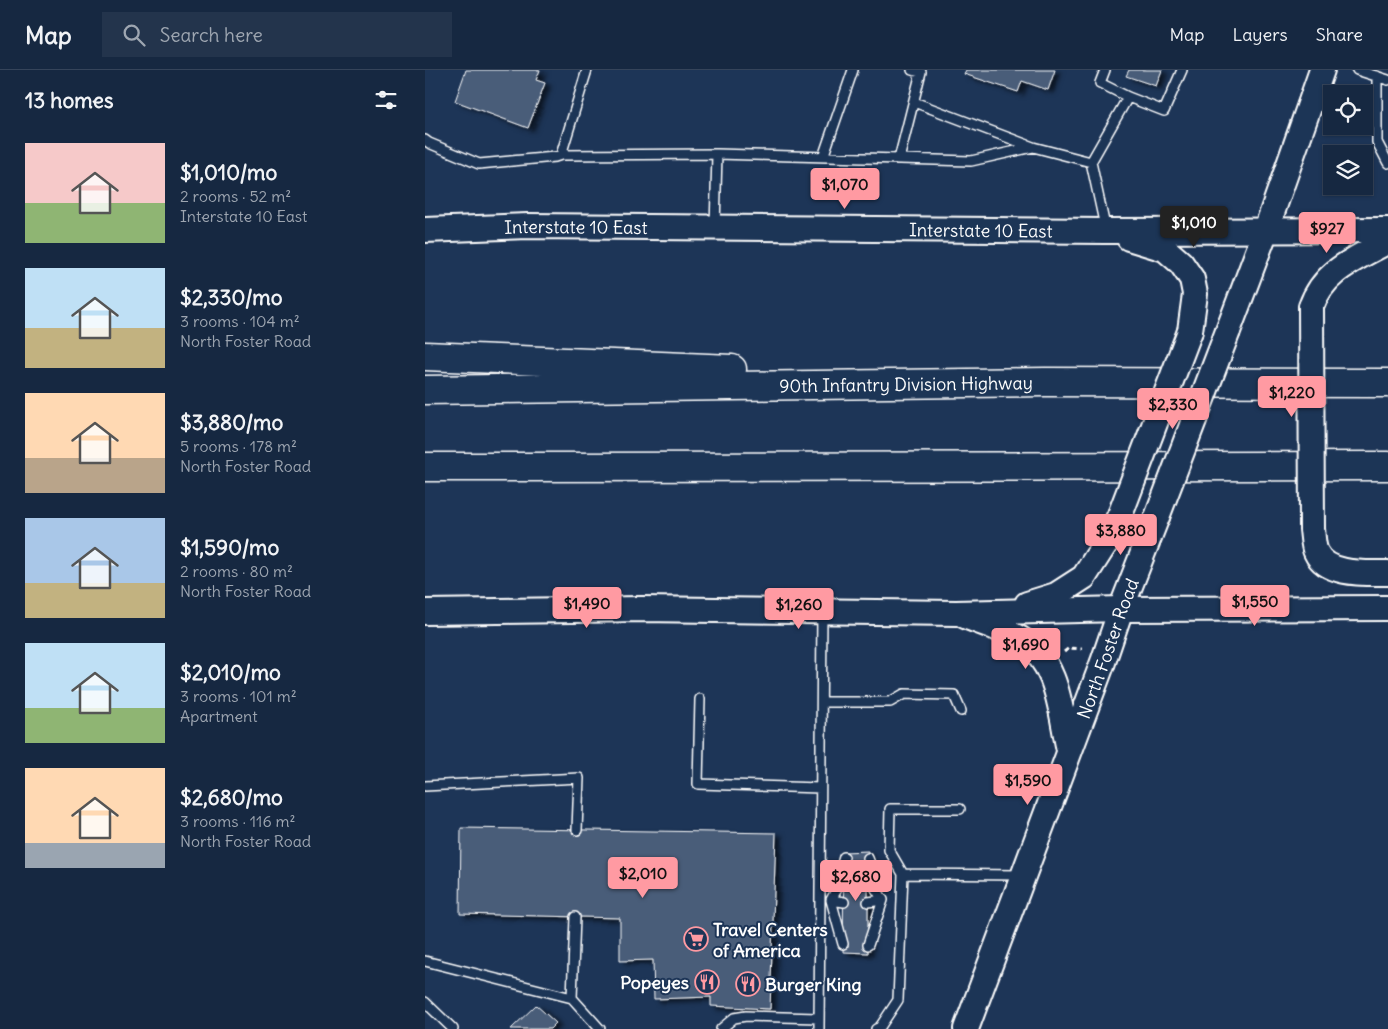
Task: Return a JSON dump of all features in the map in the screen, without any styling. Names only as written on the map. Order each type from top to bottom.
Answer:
[{"type":"highway","points":[[425,356],[1045,382]]},
{"type":"highway","name":"90th Infantry Division Highway","points":[[425,390],[1045,382],[1388,383]]},
{"type":"highway","points":[[425,467],[1388,466]]},
{"type":"highway","points":[[425,484],[523,481],[589,467]]},
{"type":"main road","name":"North Foster Road","points":[[966,1029],[1103,662],[1121,608],[1266,230],[1323,70]]},
{"type":"main road","name":"Interstate 10 East","points":[[425,230],[528,226],[1106,231],[1388,230]]},
{"type":"main road","points":[[999,612],[1056,595],[1084,576],[1107,541],[1120,515],[1190,331],[1195,294],[1192,279],[1181,263],[1165,249],[1106,231]]},
{"type":"main road","points":[[1388,240],[1340,269],[1323,283],[1315,296],[1311,308],[1311,529],[1316,553],[1328,566],[1351,572],[1388,573]]},
{"type":"main road","points":[[425,612],[642,610],[956,613],[1121,608],[1388,608]]},
{"type":"main road","points":[[956,613],[1020,639],[1034,648],[1046,663],[1057,686],[1069,750]]},
{"type":"lane","points":[[561,155],[587,70]]},
{"type":"lane","points":[[823,157],[853,70]]},
{"type":"lane","points":[[899,159],[921,72],[912,70]]},
{"type":"lane","points":[[1105,70],[1100,83],[1127,97],[1164,111],[1181,70]]},
{"type":"lane","points":[[1357,70],[1388,80]]},
{"type":"lane","points":[[1377,76],[1377,142],[1388,163]]},
{"type":"lane","points":[[1106,231],[1091,162],[1127,97]]},
{"type":"lane","points":[[914,102],[1033,147],[1091,162]]},
{"type":"lane","points":[[425,140],[479,164],[555,158],[561,155],[717,154],[971,161],[1033,147]]},
{"type":"lane","points":[[715,228],[717,154]]},
{"type":"lane","points":[[819,1029],[820,788],[823,702],[822,611]]},
{"type":"lane","points":[[823,702],[891,702],[904,694],[954,695],[961,711]]},
{"type":"lane","points":[[700,699],[698,784],[820,788]]},
{"type":"lane","points":[[425,786],[579,778],[577,830]]},
{"type":"lane","points":[[877,1029],[898,1000],[903,874],[889,850],[890,809],[960,808]]},
{"type":"lane","points":[[843,944],[831,900],[844,857]]},
{"type":"lane","points":[[868,945],[883,900],[869,858]]},
{"type":"lane","points":[[903,874],[1022,875]]},
{"type":"lane","points":[[831,900],[844,876]]},
{"type":"lane","points":[[868,876],[883,900]]},
{"type":"lane","points":[[820,900],[843,902]]},
{"type":"lane","points":[[831,900],[843,928]]},
{"type":"lane","points":[[868,929],[883,900]]},
{"type":"lane","points":[[868,902],[902,900]]},
{"type":"lane","points":[[572,998],[575,917]]},
{"type":"lane","points":[[425,961],[572,998],[600,1029]]},
{"type":"lane","points":[[425,1002],[453,1029]]},
{"type":"lane","points":[[721,1029],[734,1018],[746,1016],[818,1018]]},
{"type":"path","points":[[1059,655],[1069,648],[1082,649]]},
{"type":"building","points":[[466,70],[540,70],[536,80],[545,83],[528,128],[455,101]]},
{"type":"building","points":[[966,70],[1055,70],[1048,90],[1022,81],[1018,92],[964,74]]},
{"type":"building","points":[[1129,70],[1162,70],[1156,86],[1126,76]]},
{"type":"building","name":"Travel Centers of America","points":[[461,828],[776,833],[770,1009],[711,1006],[711,997],[654,999],[653,960],[620,961],[620,918],[460,914]]},
{"type":"building","points":[[868,851],[868,953],[843,952],[844,852]]},
{"type":"building","points":[[536,1005],[556,1023],[550,1029],[511,1029]]},
{"type":"place","name":"Travel Centers of America","points":[[696,939]]},
{"type":"place","name":"Popeyes","points":[[707,982]]},
{"type":"place","name":"Burger King","points":[[748,984]]}]
